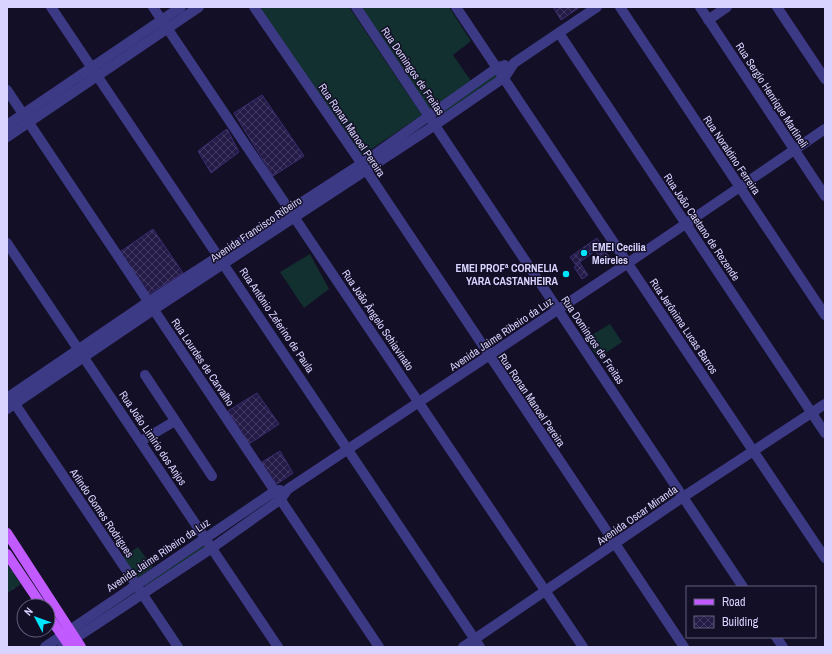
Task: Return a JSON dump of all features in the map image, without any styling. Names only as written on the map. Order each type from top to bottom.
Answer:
[{"type":"main road","points":[[7,533],[68,640]]},
{"type":"main road","points":[[7,554],[37,598]]},
{"type":"main road","points":[[56,625],[68,640],[81,647]]},
{"type":"street","name":"Rua Antônio Zeferino de Paula","points":[[51,7],[219,255],[478,643]]},
{"type":"street","name":"Rua João Ângelo Schiavinato","points":[[153,7],[583,647]]},
{"type":"street","points":[[7,125],[26,118],[97,76],[164,24],[181,7]]},
{"type":"street","points":[[7,137],[26,118],[91,67],[164,24],[199,7]]},
{"type":"street","name":"Rua Ronan Manoel Pereira","points":[[254,7],[363,167],[614,545],[684,647]]},
{"type":"street","name":"Rua Domingos de Freitas","points":[[356,7],[559,309],[742,586]]},
{"type":"street","name":"Avenida Francisco Ribeiro","points":[[151,306],[225,264],[292,215],[363,167],[429,116],[498,67],[514,63],[597,7]]},
{"type":"street","name":"Rua Noraldino Ferreira","points":[[620,7],[825,315]]},
{"type":"street","name":"Rua Sergio Henrique Martineli","points":[[700,7],[825,196]]},
{"type":"street","points":[[708,20],[727,7]]},
{"type":"street","points":[[777,7],[825,78]]},
{"type":"street","name":"Rua Jerônima Lucas Barros","points":[[460,8],[825,558]]},
{"type":"street","name":"Rua João Caetano de Rezende","points":[[559,33],[825,433]]},
{"type":"street","name":"Avenida Francisco Ribeiro","points":[[363,167],[435,126],[505,77],[514,63]]},
{"type":"street","points":[[467,89],[474,98]]},
{"type":"street","name":"Rua Lourdes de Carvalho","points":[[7,90],[379,647]]},
{"type":"street","name":"Avenida Jaime Ribeiro da Luz","points":[[45,647],[68,640],[212,548],[281,500],[288,489],[489,357],[825,129]]},
{"type":"street","name":"Avenida Francisco Ribeiro","points":[[9,400],[151,306],[219,255],[292,215]]},
{"type":"street","name":"Rua João Limírio dos Anjos","points":[[7,243],[278,647]]},
{"type":"street","points":[[145,375],[212,476]]},
{"type":"street","name":"Arlindo Gomes Rodrigues","points":[[9,400],[178,647]]},
{"type":"street","name":"Avenida Oscar Miranda","points":[[463,647],[478,643],[546,592],[683,497],[754,452],[811,412],[825,404]]},
{"type":"street","points":[[141,441],[175,421]]},
{"type":"street","name":"Avenida Jaime Ribeiro da Luz","points":[[68,640],[135,584],[275,491],[288,489]]},
{"type":"street","points":[[777,638],[783,647]]},
{"type":"green space","points":[[258,7],[349,7],[422,115],[361,156]]},
{"type":"green space","points":[[359,7],[449,7],[471,41],[453,55],[471,81],[429,111]]},
{"type":"green space","points":[[494,73],[499,76],[440,117],[438,116],[437,113]]},
{"type":"green space","points":[[310,254],[329,289],[304,308],[280,272]]},
{"type":"green space","points":[[610,324],[622,342],[598,358],[585,339]]},
{"type":"green space","points":[[205,544],[205,548],[146,586],[144,585]]},
{"type":"green space","points":[[138,547],[153,567],[135,580],[123,557]]},
{"type":"green space","points":[[7,564],[21,584],[7,593]]},
{"type":"building","points":[[553,7],[580,7],[561,20]]},
{"type":"building","points":[[262,95],[304,156],[273,176],[234,113]]},
{"type":"building","points":[[227,129],[239,152],[211,173],[198,151]]},
{"type":"building","points":[[153,229],[183,273],[149,294],[120,252]]},
{"type":"building","name":"EMEI Cecilia Meireles","points":[[597,238],[605,250],[598,255],[595,251],[576,265],[570,257]]},
{"type":"building","name":"EMEI Cecilia Meireles","points":[[605,251],[610,258],[602,263],[598,256]]},
{"type":"building","name":"EMEI Cecilia Meireles","points":[[580,263],[588,275],[582,279],[574,267]]},
{"type":"building","points":[[257,393],[279,424],[249,444],[228,411]]},
{"type":"building","points":[[280,451],[293,473],[277,484],[257,465]]},
{"type":"place","name":"EMEI Cecilia Meireles","points":[[584,253]]},
{"type":"place","name":"EMEI PROFª CORNELIA YARA CASTANHEIRA","points":[[566,274]]}]
